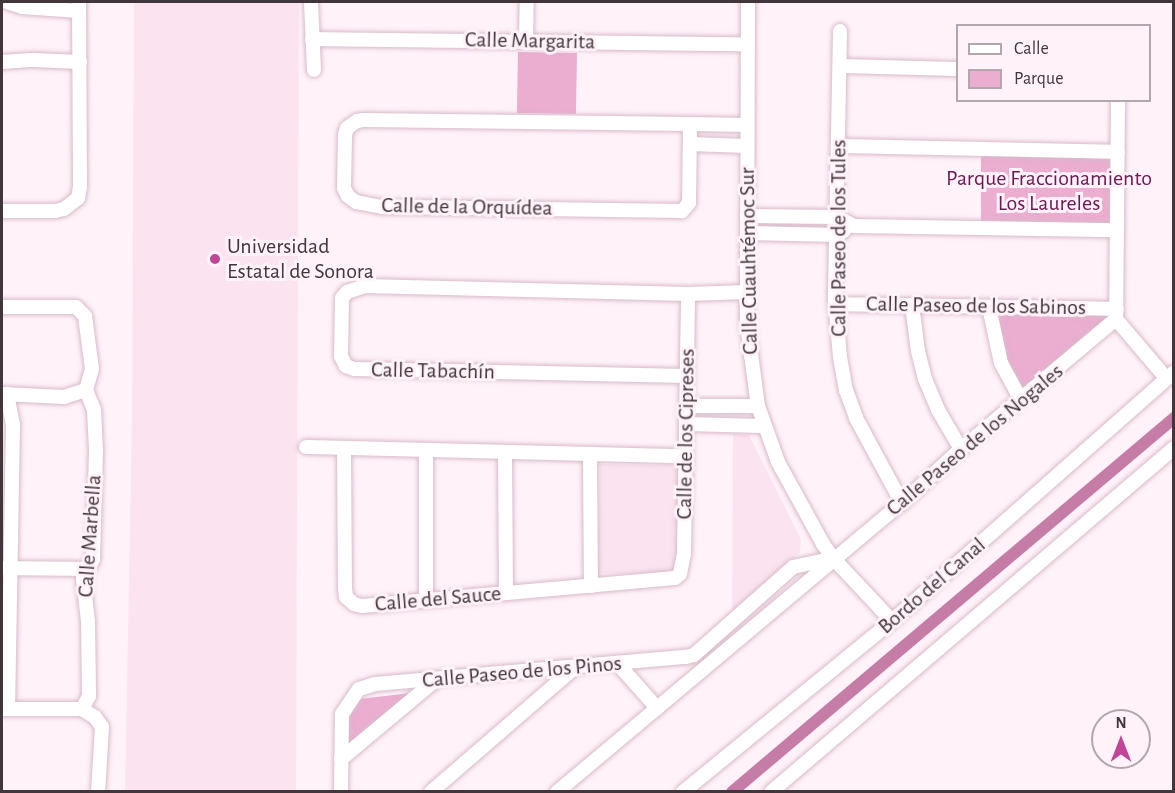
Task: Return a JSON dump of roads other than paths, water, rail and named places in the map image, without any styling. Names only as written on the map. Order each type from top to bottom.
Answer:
[{"type":"street","points":[[2,211],[55,211],[72,204],[78,198],[81,187],[79,6],[22,7],[8,2]]},
{"type":"street","points":[[311,2],[314,70]]},
{"type":"street","points":[[526,41],[527,2]]},
{"type":"street","name":"Calle Cuauhtémoc Sur","points":[[748,2],[747,324],[758,406],[763,426],[778,462],[833,558],[892,621]]},
{"type":"street","name":"Calle Paseo de los Tules","points":[[840,31],[836,304],[846,390],[874,454],[902,503]]},
{"type":"street","name":"Calle Margarita","points":[[312,39],[747,44]]},
{"type":"street","points":[[2,62],[34,60],[80,62]]},
{"type":"street","points":[[840,66],[956,69]]},
{"type":"street","points":[[1118,102],[1117,314],[1170,375]]},
{"type":"street","name":"Calle de la Orquídea","points":[[690,124],[689,203],[682,211],[382,207],[356,202],[348,196],[344,188],[345,135],[347,128],[357,121],[690,124],[747,125]]},
{"type":"street","points":[[690,144],[747,146]]},
{"type":"street","points":[[838,146],[1118,152]]},
{"type":"street","points":[[747,216],[837,217],[854,226],[1117,230]]},
{"type":"street","points":[[747,233],[837,235],[854,226]]},
{"type":"street","name":"Calle Tabachín","points":[[687,376],[354,369],[346,366],[340,345],[342,298],[347,292],[365,286],[688,294]]},
{"type":"street","points":[[688,294],[747,292]]},
{"type":"street","name":"Calle de los Cipreses","points":[[680,574],[684,554],[688,294]]},
{"type":"street","name":"Calle Paseo de los Sabinos","points":[[836,304],[989,307],[1117,314]]},
{"type":"street","points":[[912,306],[918,351],[925,379],[938,410],[961,449]]},
{"type":"street","points":[[989,307],[998,357],[1006,376],[1022,400]]},
{"type":"street","name":"Calle Marbella","points":[[2,308],[80,309],[85,316],[92,369],[86,390],[94,410],[96,450],[93,559],[82,579],[88,621],[88,696],[81,709]]},
{"type":"street","name":"Calle Paseo de los Nogales","points":[[557,792],[833,558],[902,503],[961,449],[1022,400],[1117,314]]},
{"type":"street","name":"Bordo del Canal","points":[[683,792],[892,621],[1170,375]]},
{"type":"street","points":[[86,390],[64,397],[4,394],[13,425],[5,568],[5,709],[81,709],[95,717],[102,727],[98,792]]},
{"type":"street","points":[[686,406],[758,406]]},
{"type":"street","points":[[686,424],[763,426]]},
{"type":"street","points":[[306,447],[686,456]]},
{"type":"street","name":"Calle del Sauce","points":[[344,448],[346,597],[349,602],[362,606],[668,580],[680,574]]},
{"type":"street","points":[[771,792],[1173,448]]},
{"type":"street","points":[[426,450],[426,600]]},
{"type":"street","points":[[505,452],[506,593]]},
{"type":"street","points":[[590,454],[591,586]]},
{"type":"street","name":"Calle Paseo de los Nogales","points":[[694,655],[793,567],[833,558]]},
{"type":"street","points":[[5,568],[87,570]]},
{"type":"street","points":[[694,655],[705,668]]},
{"type":"street","name":"Calle Paseo de los Pinos","points":[[341,759],[342,714],[359,689],[375,684],[618,664],[694,655]]},
{"type":"street","points":[[618,664],[657,708]]},
{"type":"street","points":[[431,792],[574,668]]},
{"type":"street","points":[[341,792],[341,759],[438,679]]},
{"type":"waterway","points":[[732,792],[1174,418]]},
{"type":"place","name":"Universidad Estatal de Sonora","points":[[215,259]]},
{"type":"park label","name":"Parque Fraccionamiento Los Laureles","points":[[1049,190]]}]
